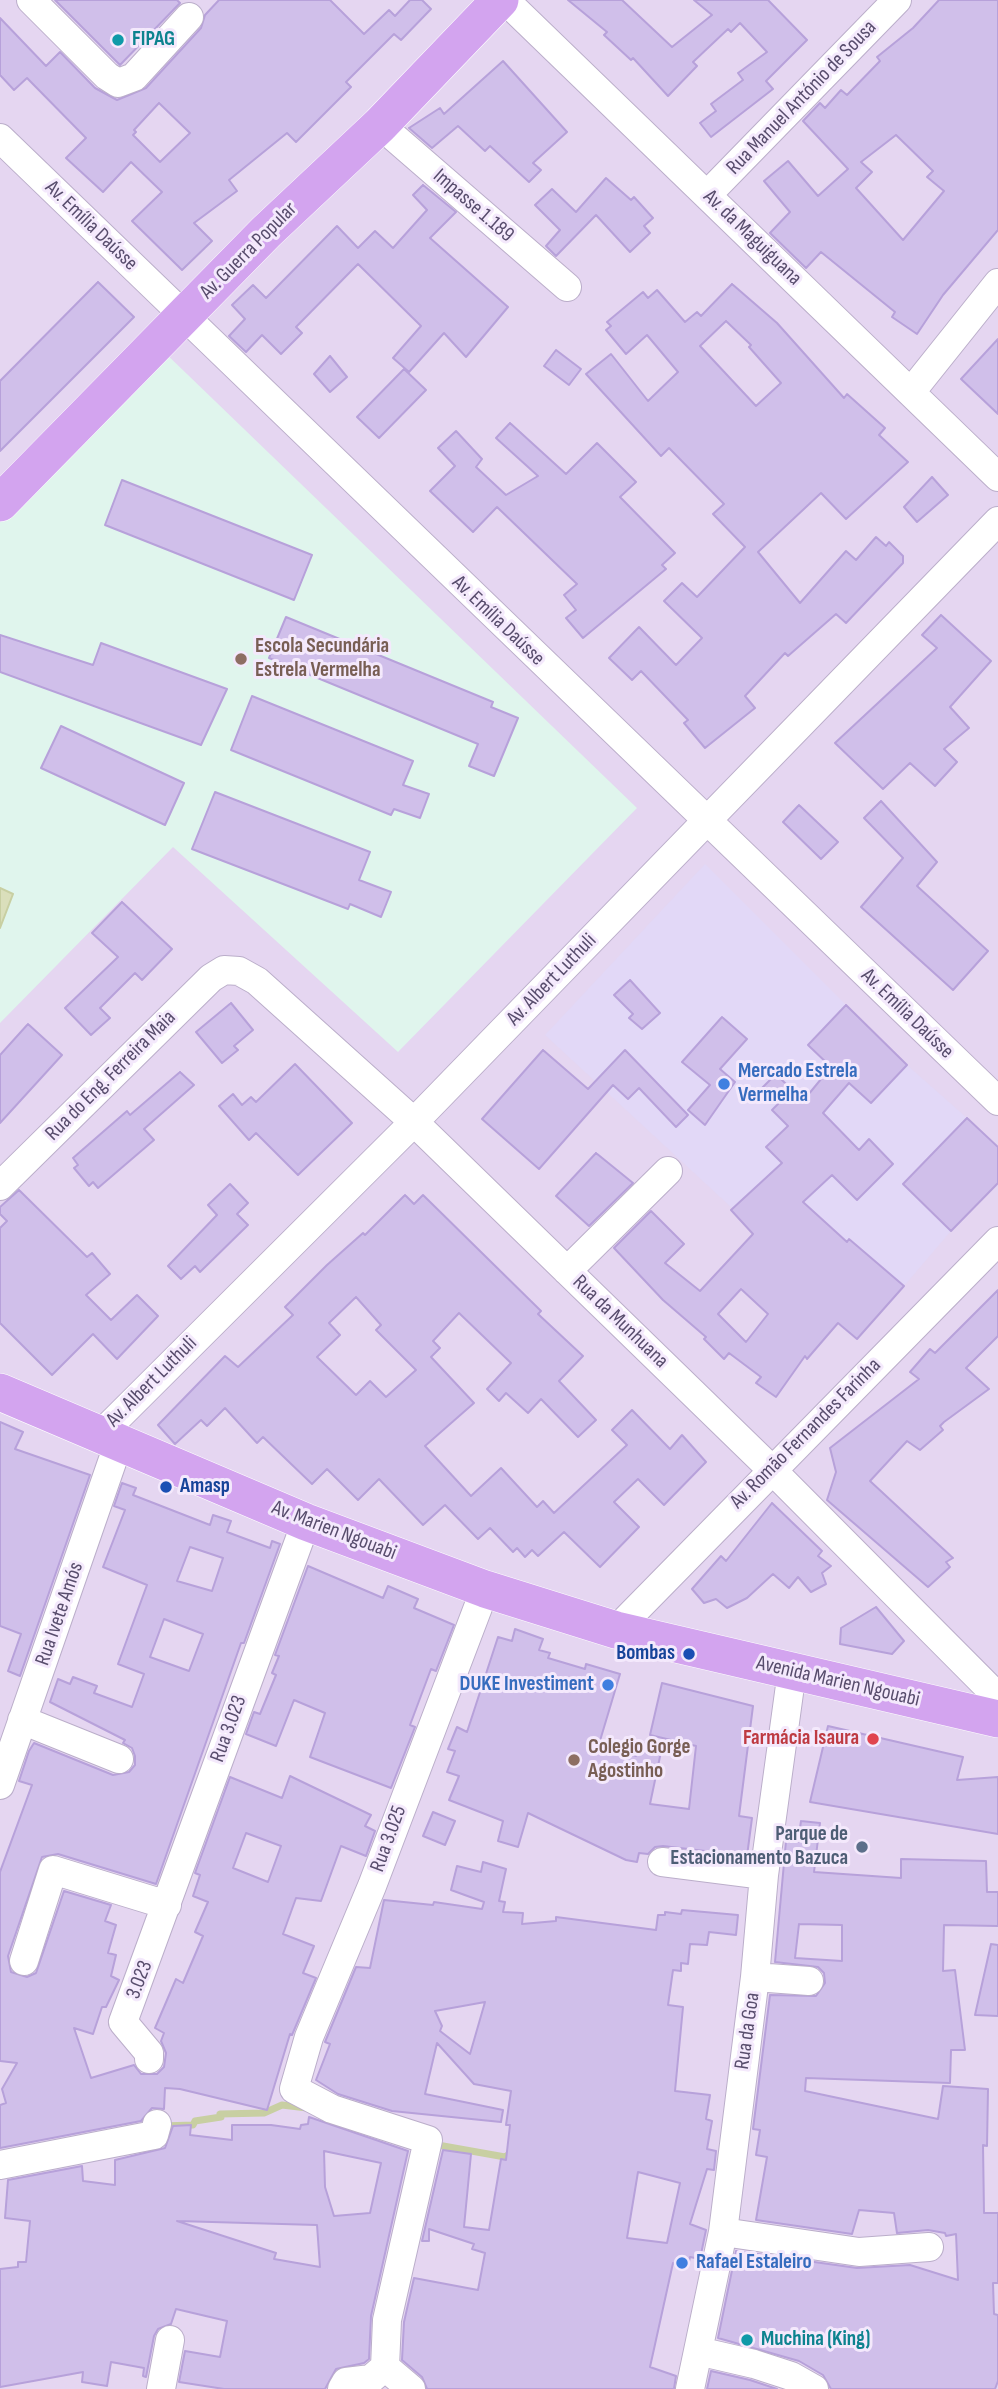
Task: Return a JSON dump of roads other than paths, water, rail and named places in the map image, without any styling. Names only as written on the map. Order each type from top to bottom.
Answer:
[{"type":"main road","name":"Av. Guerra Popular","points":[[0,503],[266,232],[380,125],[502,0]]},
{"type":"main road","name":"Av. Marien Ngouabi","points":[[6,1392],[306,1522],[485,1589],[616,1630],[678,1645]]},
{"type":"main road","name":"Avenida Marien Ngouabi","points":[[678,1645],[998,1719]]},
{"type":"street","points":[[31,0],[107,76],[118,83],[134,77],[189,17]]},
{"type":"street","name":"Av. da Maguiguana","points":[[502,0],[998,477]]},
{"type":"street","name":"Rua Manuel António de Sousa","points":[[707,195],[897,0]]},
{"type":"street","name":"Impasse 1.189","points":[[380,125],[567,286]]},
{"type":"street","name":"Av. Emília Daússe","points":[[0,138],[998,1101]]},
{"type":"street","points":[[911,392],[998,283]]},
{"type":"street","name":"Av. Albert Luthuli","points":[[110,1438],[998,521]]},
{"type":"street","name":"Rua da Munhuana","points":[[225,970],[239,971],[257,981],[414,1122],[771,1469],[998,1697]]},
{"type":"street","name":"Rua do Eng. Ferreira Maia","points":[[0,1186],[211,978],[225,970]]},
{"type":"street","points":[[567,1271],[668,1171]]},
{"type":"street","name":"Av. Romão Fernandes Farinha","points":[[616,1630],[771,1469],[998,1241]]},
{"type":"street","name":"Rua Ivete Amós","points":[[0,1785],[110,1438]]},
{"type":"street","name":"Rua 3.023","points":[[155,1937],[232,1718],[306,1522]]},
{"type":"street","name":"Rua 3.025","points":[[385,2367],[387,2320],[428,2140],[332,2109],[294,2089],[309,2037],[372,1886],[485,1589]]},
{"type":"street","name":"Rua da Goa","points":[[690,2389],[723,2232],[755,1978],[764,1875],[792,1671]]},
{"type":"street","points":[[22,1720],[119,1759]]},
{"type":"street","points":[[662,1862],[764,1875]]},
{"type":"street","points":[[24,1961],[53,1870],[167,1905]]},
{"type":"street","name":"3.023","points":[[149,2059],[144,2046],[123,2022],[155,1937]]},
{"type":"street","points":[[755,1978],[809,1981]]},
{"type":"street","points":[[0,2165],[154,2136],[157,2124]]},
{"type":"street","points":[[723,2232],[859,2252],[929,2247]]},
{"type":"street","points":[[161,2389],[170,2340]]},
{"type":"street","points":[[698,2351],[791,2376],[814,2389]]},
{"type":"street","points":[[342,2389],[346,2382],[371,2379],[385,2367],[411,2389]]},
{"type":"waterway","points":[[162,2126],[193,2125],[195,2121],[221,2117],[220,2114],[264,2113],[282,2105],[307,2108]]},
{"type":"waterway","points":[[432,2144],[505,2157],[512,2152]]},
{"type":"place","name":"FIPAG","points":[[118,40]]},
{"type":"place","name":"Escola Secundária Estrela Vermelha","points":[[241,659]]},
{"type":"place","name":"Mercado Estrela Vermelha","points":[[724,1084]]},
{"type":"place","name":"Amasp","points":[[166,1487]]},
{"type":"place","name":"Bombas","points":[[689,1654]]},
{"type":"place","name":"DUKE Investiment","points":[[608,1685]]},
{"type":"place","name":"Farmácia Isaura","points":[[873,1739]]},
{"type":"place","name":"Colegio Gorge Agostinho","points":[[574,1760]]},
{"type":"place","name":"Parque de Estacionamento Bazuca","points":[[862,1847]]},
{"type":"place","name":"Rafael Estaleiro","points":[[682,2263]]},
{"type":"place","name":"Muchina (King)","points":[[747,2340]]}]
